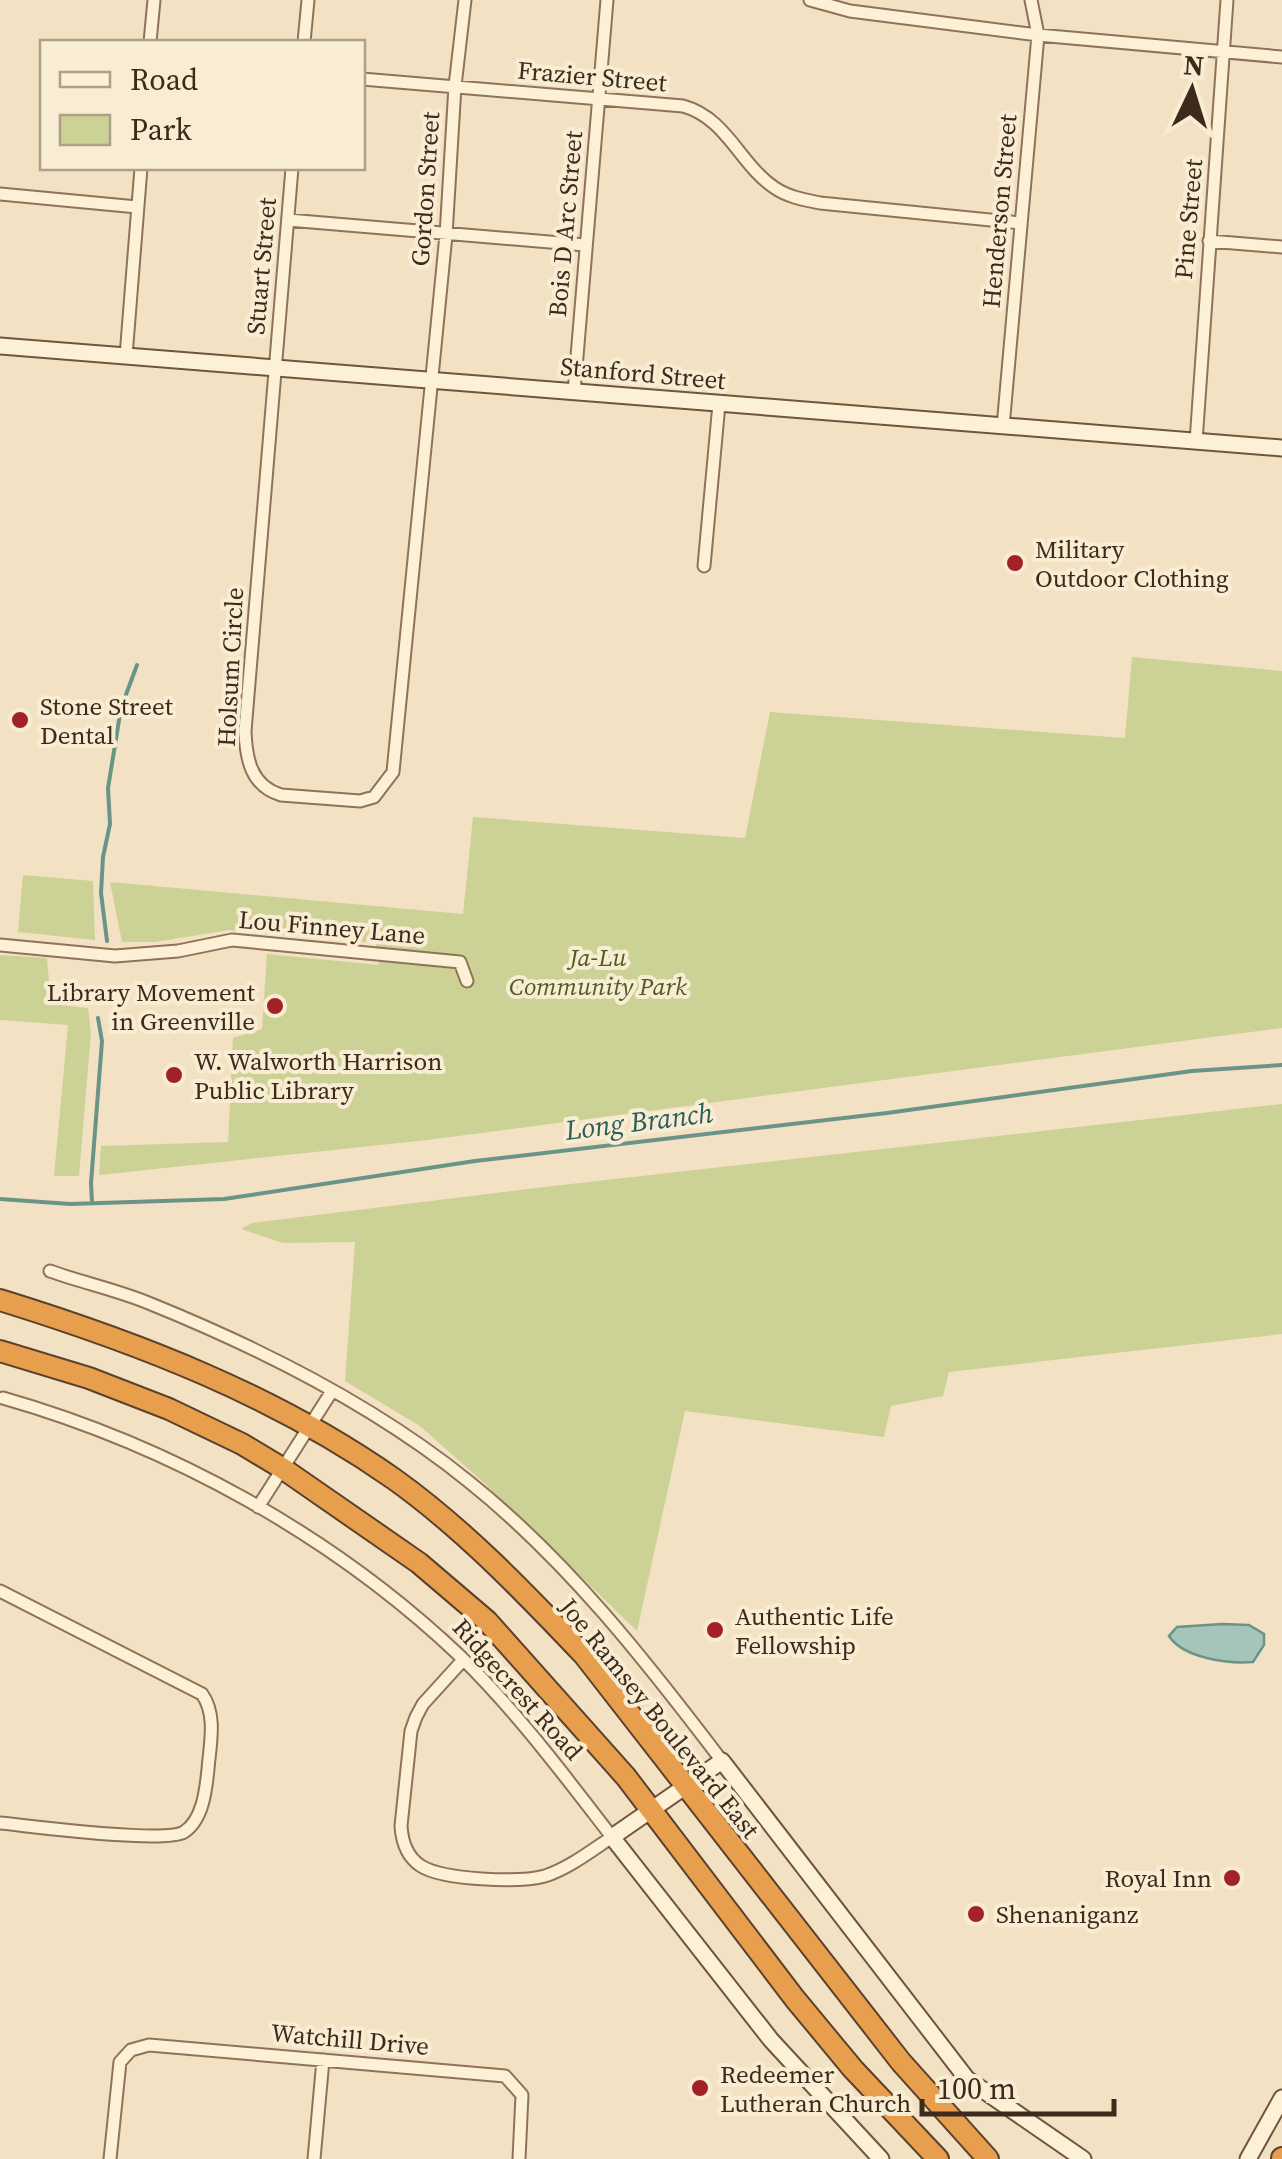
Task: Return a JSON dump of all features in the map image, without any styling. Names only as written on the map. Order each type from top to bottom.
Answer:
[{"type":"highway","name":"Joe Ramsey Boulevard East","points":[[0,1300],[150,1350],[310,1426],[434,1510],[584,1655],[901,2062],[988,2159]]},
{"type":"highway","points":[[0,1351],[90,1378],[169,1409],[242,1444],[419,1563],[486,1620],[651,1810],[795,1999],[938,2159]]},
{"type":"street","points":[[150,40],[154,0]]},
{"type":"street","points":[[304,40],[308,0]]},
{"type":"street","name":"Gordon Street","points":[[430,381],[465,0]]},
{"type":"street","name":"Bois D Arc Street","points":[[574,392],[607,0]]},
{"type":"street","points":[[810,0],[850,11],[1038,34],[1282,57]]},
{"type":"street","name":"Henderson Street","points":[[1003,427],[1038,34],[1031,0]]},
{"type":"street","name":"Pine Street","points":[[1196,442],[1227,0]]},
{"type":"street","name":"Frazier Street","points":[[365,79],[683,106],[713,120],[767,182],[793,197],[820,203],[1020,222]]},
{"type":"street","points":[[126,356],[140,170]]},
{"type":"street","name":"Stuart Street","points":[[274,368],[292,170]]},
{"type":"street","points":[[0,194],[137,208]]},
{"type":"street","points":[[288,220],[585,245]]},
{"type":"street","points":[[1209,241],[1282,248]]},
{"type":"street","name":"Stanford Street","points":[[0,346],[1282,448]]},
{"type":"street","name":"Holsum Circle","points":[[274,368],[245,731],[246,756],[252,772],[270,792],[281,796],[360,801],[374,797],[393,772],[430,381]]},
{"type":"street","points":[[704,566],[718,404]]},
{"type":"street","name":"Lou Finney Lane","points":[[0,945],[115,956],[178,951],[221,940],[290,943],[460,962],[467,982]]},
{"type":"street","points":[[50,1271],[154,1305],[275,1360],[332,1391],[466,1479],[526,1532],[613,1624],[967,2079],[1083,2159]]},
{"type":"street","points":[[258,1507],[332,1391]]},
{"type":"street","name":"Ridgecrest Road","points":[[4,1398],[75,1419],[174,1463],[258,1507],[360,1576],[433,1632],[538,1743],[771,2040],[881,2159]]},
{"type":"street","points":[[0,1591],[202,1694],[210,1710],[211,1725],[202,1806],[189,1829],[179,1835],[0,1823]]},
{"type":"street","points":[[463,1660],[424,1704],[411,1732],[402,1838],[414,1860],[433,1872],[536,1878],[582,1858],[722,1761]]},
{"type":"street","name":"Watchill Drive","points":[[110,2159],[120,2062],[139,2046],[505,2076],[522,2095],[518,2159]]},
{"type":"street","points":[[314,2159],[323,2060]]},
{"type":"street","points":[[1248,2159],[1282,2098]]},
{"type":"green space","name":"Ja-Lu Community Park","points":[[1132,657],[1282,671],[1282,1028],[427,1140],[99,1175],[101,1146],[228,1142],[233,1038],[262,1029],[267,954],[379,965],[376,943],[229,930],[155,942],[122,942],[110,882],[463,914],[473,817],[745,838],[770,712],[1125,738]]},
{"type":"green space","points":[[23,875],[93,881],[95,940],[18,932]]},
{"type":"green space","points":[[0,955],[47,958],[51,1004],[88,1008],[91,1033],[79,1176],[54,1176],[68,1025],[0,1020]]},
{"type":"green space","points":[[1282,1104],[1282,1334],[949,1372],[943,1396],[891,1406],[884,1437],[685,1411],[637,1631],[420,1426],[345,1381],[355,1242],[283,1243],[241,1229],[252,1223],[544,1187]]},
{"type":"water","points":[[1249,1625],[1264,1634],[1264,1645],[1253,1662],[1231,1662],[1195,1654],[1169,1636],[1177,1627]]},
{"type":"waterway","points":[[107,941],[101,893],[110,824],[108,788],[121,708],[137,665]]},
{"type":"waterway","points":[[92,1203],[102,1041],[98,1018]]},
{"type":"waterway","name":"Long Branch","points":[[0,1199],[70,1204],[224,1199],[475,1161],[887,1113],[1192,1071],[1282,1065]]},
{"type":"place","name":"Military Outdoor Clothing","points":[[1015,563]]},
{"type":"place","name":"Stone Street Dental","points":[[20,720]]},
{"type":"place","name":"Library Movement in Greenville","points":[[275,1006]]},
{"type":"place","name":"W. Walworth Harrison Public Library","points":[[174,1075]]},
{"type":"place","name":"Authentic Life Fellowship","points":[[715,1630]]},
{"type":"place","name":"Royal Inn","points":[[1232,1878]]},
{"type":"place","name":"Shenaniganz","points":[[976,1914]]},
{"type":"place","name":"Redeemer Lutheran Church","points":[[700,2088]]}]
